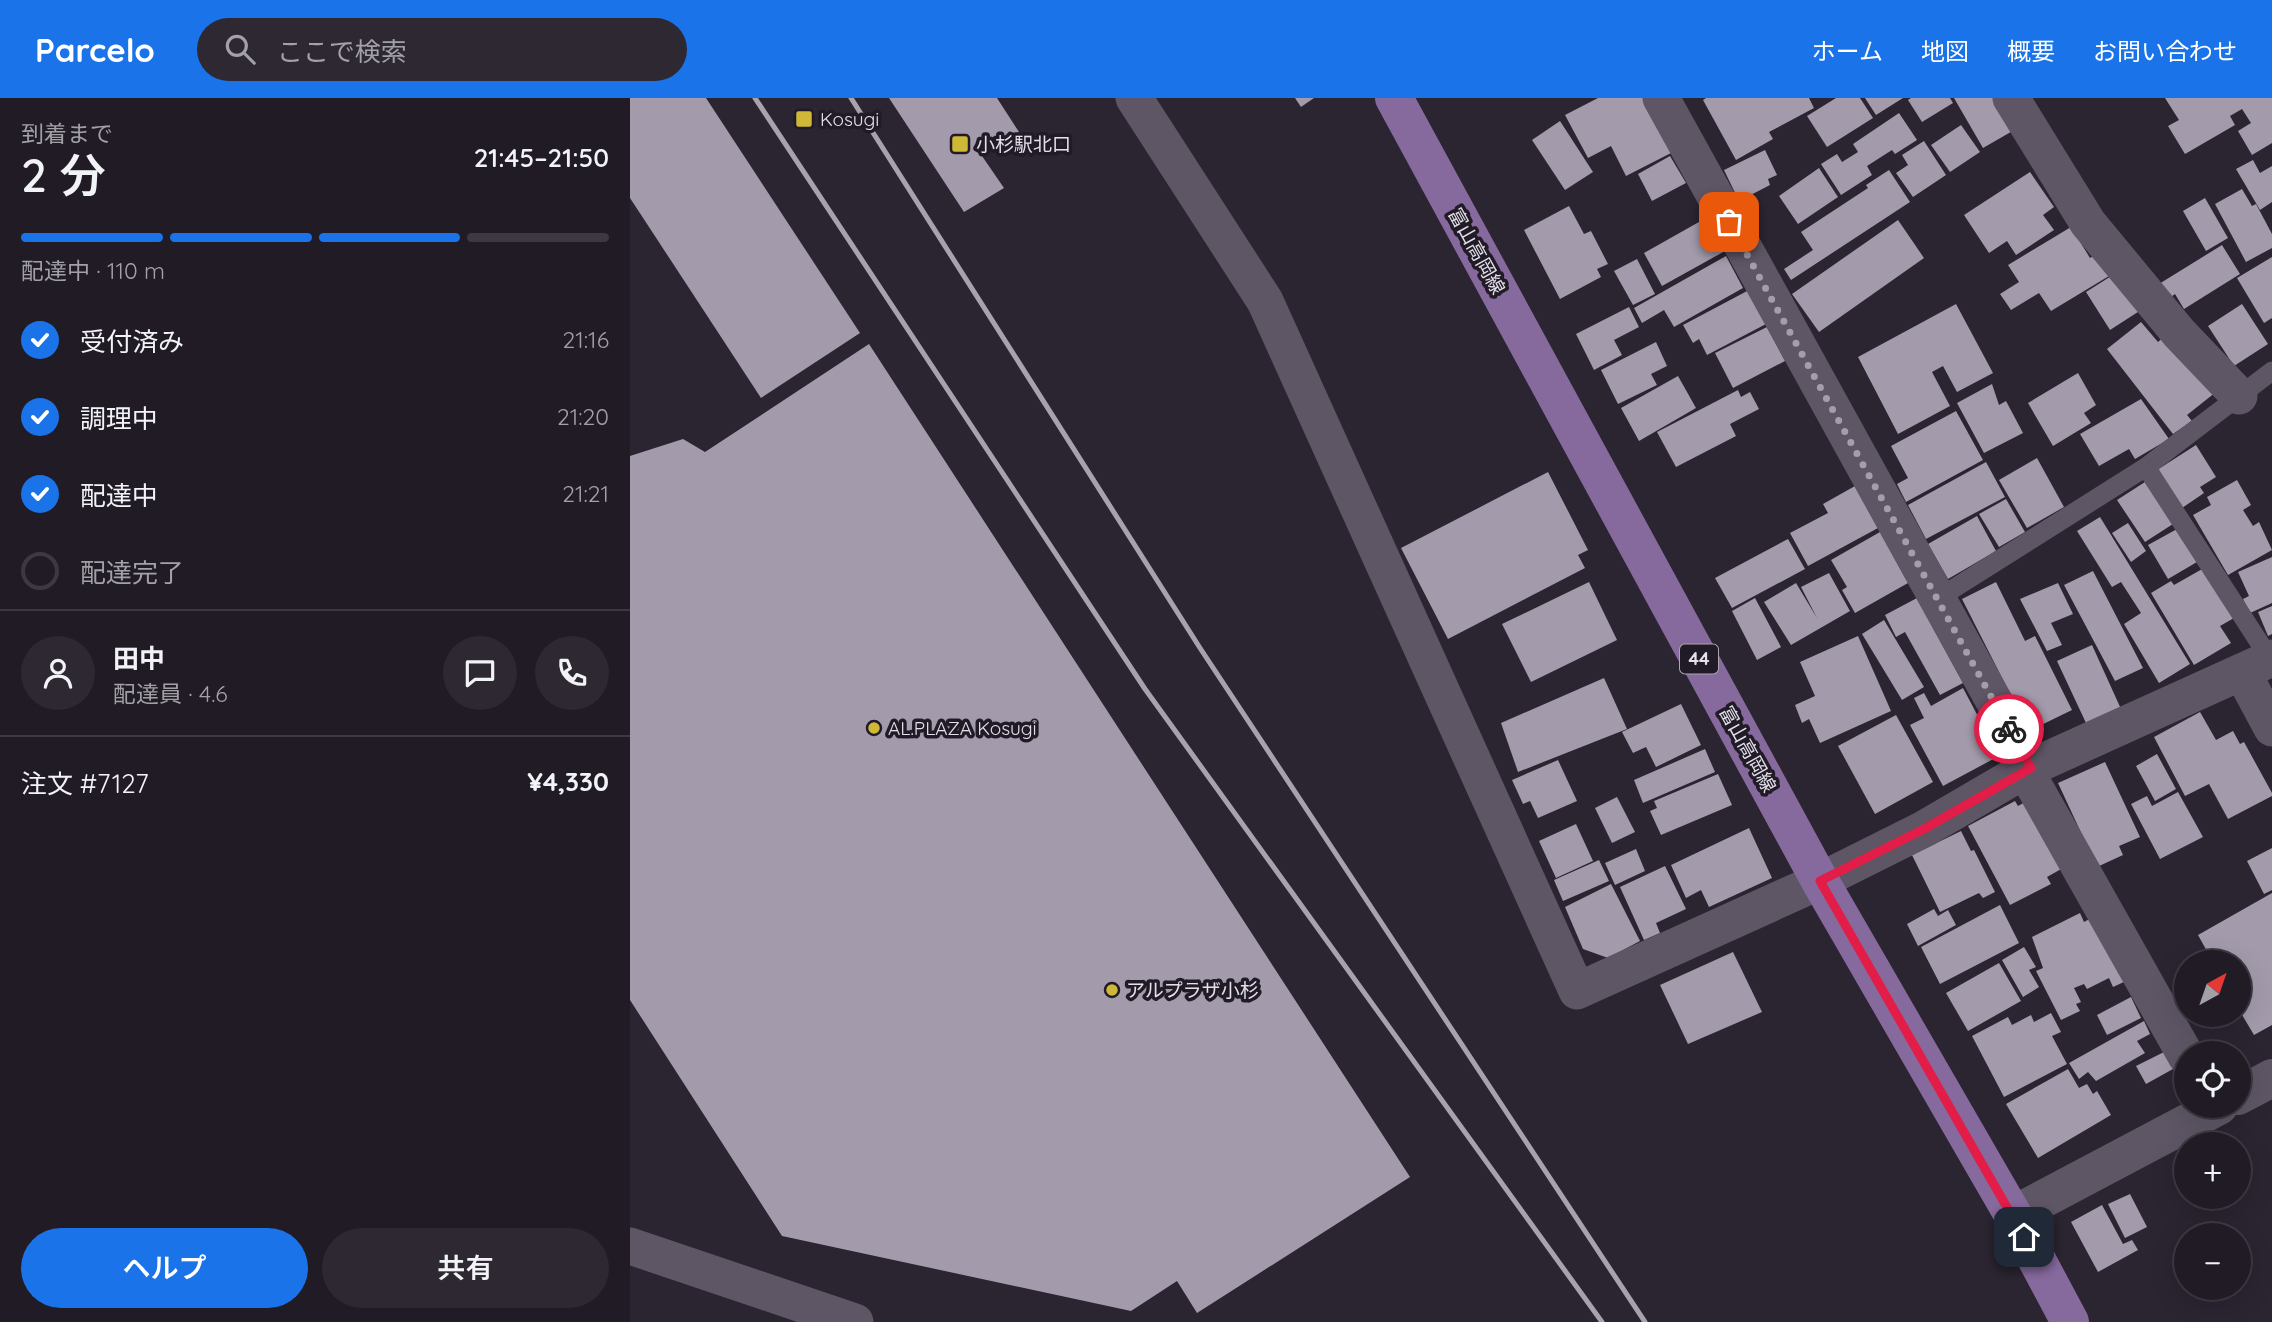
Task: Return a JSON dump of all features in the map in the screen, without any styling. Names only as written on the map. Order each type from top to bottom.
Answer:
[{"type":"main road","name":"富山高岡線","points":[[1394,98],[1820,881],[2013,1216],[2070,1322]]},
{"type":"street","points":[[1134,98],[1265,300],[1577,991],[1820,881],[1924,829],[2028,769],[2261,663],[2272,728]]},
{"type":"street","points":[[2011,98],[2088,223],[2179,333],[2239,396]]},
{"type":"street","points":[[1666,100],[2178,1041]]},
{"type":"street","points":[[2251,1089],[2272,1078]]},
{"type":"street","points":[[2013,1216],[2196,1118]]},
{"type":"street","points":[[630,1246],[855,1322]]},
{"type":"lane","points":[[1937,600],[2146,467],[2272,371]]},
{"type":"lane","points":[[2146,467],[2261,663]]},
{"type":"building","points":[[630,98],[706,98],[860,333],[761,398],[630,198]]},
{"type":"building","name":"小杉駅北口","points":[[889,98],[997,98],[1019,132],[982,156],[1004,188],[964,212]]},
{"type":"building","points":[[1295,98],[1314,98],[1301,107]]},
{"type":"building","points":[[1598,98],[1643,98],[1671,153],[1626,176],[1611,146],[1588,158],[1565,115]]},
{"type":"building","points":[[1809,98],[1814,108],[1769,132],[1773,139],[1736,160],[1703,100]]},
{"type":"building","points":[[1836,98],[1860,98],[1873,118],[1827,147],[1807,116]]},
{"type":"building","points":[[1865,98],[1903,98],[1876,115]]},
{"type":"building","points":[[1950,98],[1953,103],[1922,122],[1908,100]]},
{"type":"building","points":[[1954,98],[1998,98],[2016,129],[1983,148]]},
{"type":"building","points":[[2165,98],[2272,98],[2272,143],[2252,155],[2238,131],[2251,123],[2242,109],[2230,116],[2235,125],[2185,154],[2168,126],[2179,120]]},
{"type":"building","points":[[1899,113],[1917,140],[1895,154],[1892,150],[1867,166],[1872,175],[1841,195],[1821,164],[1837,154],[1842,162],[1858,152],[1853,144]]},
{"type":"building","points":[[1560,121],[1593,172],[1565,190],[1532,140]]},
{"type":"building","points":[[1961,125],[1980,152],[1950,172],[1931,145]]},
{"type":"building","points":[[1924,141],[1946,175],[1913,197],[1896,173],[1908,165],[1902,155]]},
{"type":"building","points":[[1765,150],[1777,175],[1768,179],[1770,185],[1739,201],[1724,170]]},
{"type":"building","points":[[1670,156],[1686,183],[1652,201],[1638,174]]},
{"type":"building","points":[[2253,160],[2260,173],[2272,166],[2272,202],[2260,210],[2236,169]]},
{"type":"building","points":[[1819,168],[1838,197],[1798,224],[1779,196]]},
{"type":"building","points":[[1889,170],[1910,202],[1791,280],[1784,269],[1813,250],[1801,232],[1868,188],[1866,185]]},
{"type":"building","points":[[2030,172],[2054,207],[2043,215],[2054,230],[2016,255],[2007,241],[1989,253],[1964,215]]},
{"type":"building","points":[[2242,189],[2252,206],[2256,204],[2272,234],[2272,248],[2246,262],[2215,204]]},
{"type":"building","points":[[2205,198],[2228,238],[2206,251],[2183,211]]},
{"type":"building","points":[[1569,206],[1584,234],[1591,231],[1608,264],[1597,269],[1601,277],[1560,299],[1524,230]]},
{"type":"building","points":[[1706,218],[1725,251],[1662,286],[1644,253]]},
{"type":"building","points":[[1898,220],[1924,258],[1819,332],[1792,294]]},
{"type":"building","points":[[2071,227],[2090,258],[2096,254],[2109,276],[2051,311],[2039,293],[2011,310],[2000,294],[2019,282],[2008,265]]},
{"type":"building","points":[[2222,245],[2240,274],[2184,309],[2175,294],[2168,299],[2159,284]]},
{"type":"building","points":[[1726,256],[1743,288],[1674,327],[1664,310],[1642,323],[1634,308]]},
{"type":"building","points":[[2272,257],[2272,318],[2264,323],[2237,278]]},
{"type":"building","points":[[1637,259],[1655,294],[1633,305],[1614,271]]},
{"type":"building","points":[[2116,273],[2141,310],[2110,330],[2086,292]]},
{"type":"building","points":[[1749,290],[1766,324],[1707,355],[1699,339],[1693,343],[1683,325]]},
{"type":"building","points":[[1956,304],[1993,373],[1957,392],[1943,366],[1932,372],[1950,406],[1898,434],[1858,357]]},
{"type":"building","points":[[2242,304],[2268,344],[2234,366],[2208,326]]},
{"type":"building","points":[[1629,307],[1639,327],[1614,340],[1622,355],[1594,370],[1576,334]]},
{"type":"building","points":[[2141,322],[2158,342],[2168,333],[2216,392],[2187,415],[2192,421],[2173,434],[2107,349]]},
{"type":"building","points":[[1767,327],[1785,361],[1733,388],[1715,353]]},
{"type":"building","points":[[1656,342],[1667,366],[1651,374],[1657,385],[1618,404],[1601,370]]},
{"type":"building","name":"AL.PLAZA Kosugi","points":[[869,344],[1410,1177],[1197,1313],[1177,1281],[1131,1311],[782,1236],[630,1000],[630,456],[683,439],[705,452]]},
{"type":"building","points":[[2078,373],[2096,405],[2084,413],[2091,423],[2053,446],[2028,403]]},
{"type":"building","points":[[1678,376],[1696,408],[1639,441],[1621,408]]},
{"type":"building","points":[[1992,384],[1999,405],[2006,401],[2023,433],[1984,453],[1957,403]]},
{"type":"building","points":[[1738,390],[1741,397],[1750,392],[1759,409],[1730,424],[1736,436],[1676,467],[1657,432]]},
{"type":"building","points":[[2141,399],[2169,439],[2135,459],[2129,449],[2099,466],[2080,434]]},
{"type":"building","points":[[1956,411],[1983,460],[1906,502],[1897,484],[1908,478],[1891,446]]},
{"type":"building","points":[[2196,445],[2216,477],[2200,487],[2204,493],[2182,508],[2157,470]]},
{"type":"building","points":[[2037,458],[2064,507],[2027,528],[1999,480]]},
{"type":"building","points":[[1986,462],[2005,497],[1926,539],[1908,505]]},
{"type":"building","points":[[1548,472],[1588,550],[1578,555],[1585,568],[1448,639],[1401,548]]},
{"type":"building","points":[[2237,480],[2251,505],[2243,510],[2253,526],[2259,522],[2272,550],[2228,575],[2193,515],[2211,505],[2207,497]]},
{"type":"building","points":[[2145,482],[2173,524],[2145,542],[2117,500]]},
{"type":"building","points":[[1855,486],[1878,528],[1808,566],[1790,533],[1828,513],[1823,504]]},
{"type":"building","points":[[2006,499],[2025,532],[1999,547],[1979,514]]},
{"type":"building","points":[[1977,516],[1996,551],[1948,579],[1928,544]]},
{"type":"building","points":[[2100,517],[2190,664],[2159,683],[2124,624],[2141,613],[2121,582],[2112,587],[2077,531]]},
{"type":"building","points":[[2128,523],[2146,551],[2131,562],[2112,533]]},
{"type":"building","points":[[2177,529],[2197,562],[2168,579],[2148,545]]},
{"type":"building","points":[[1880,532],[1908,583],[1855,613],[1842,590],[1847,587],[1831,560]]},
{"type":"building","points":[[1788,539],[1805,569],[1732,608],[1715,578]]},
{"type":"building","points":[[2272,557],[2272,603],[2250,613],[2243,599],[2249,596],[2238,572]]},
{"type":"building","points":[[2204,568],[2234,618],[2220,626],[2231,643],[2194,665],[2151,593],[2171,581],[2174,585]]},
{"type":"building","points":[[2093,571],[2143,668],[2115,681],[2064,585]]},
{"type":"building","points":[[1829,573],[1850,611],[1791,645],[1764,602],[1796,583],[1817,618],[1801,587]]},
{"type":"building","points":[[1589,582],[1617,640],[1531,682],[1502,624]]},
{"type":"building","points":[[1996,582],[2025,641],[2035,636],[2072,710],[2029,731],[1962,599]]},
{"type":"building","points":[[2058,583],[2073,614],[2051,623],[2062,645],[2047,651],[2020,599]]},
{"type":"building","points":[[1755,598],[1781,647],[1757,660],[1732,611]]},
{"type":"building","points":[[1917,598],[1963,683],[1940,695],[1905,632],[1896,637],[1885,615]]},
{"type":"building","points":[[2272,606],[2272,634],[2268,636],[2258,612]]},
{"type":"building","points":[[1884,620],[1924,687],[1902,700],[1862,634]]},
{"type":"building","points":[[1858,636],[1891,711],[1820,743],[1809,719],[1802,723],[1795,705],[1815,696],[1800,662]]},
{"type":"building","points":[[2092,645],[2121,709],[2086,723],[2057,661]]},
{"type":"building","points":[[1604,678],[1627,729],[1518,772],[1501,723]]},
{"type":"building","points":[[1963,688],[1999,756],[1943,786],[1910,725],[1924,718],[1914,698],[1924,693],[1931,706]]},
{"type":"building","points":[[1681,704],[1701,745],[1656,767],[1646,747],[1633,753],[1622,732]]},
{"type":"building","points":[[2200,712],[2216,740],[2233,731],[2240,744],[2244,742],[2272,796],[2228,819],[2209,784],[2185,796],[2154,737]]},
{"type":"building","points":[[1896,715],[1933,782],[1875,814],[1838,746]]},
{"type":"building","points":[[1705,749],[1715,772],[1643,803],[1634,780]]},
{"type":"building","points":[[2157,754],[2176,789],[2155,801],[2136,766]]},
{"type":"building","points":[[1558,760],[1577,801],[1538,818],[1530,801],[1523,804],[1512,780]]},
{"type":"building","points":[[2105,762],[2140,837],[2119,846],[2123,855],[2097,867],[2058,783]]},
{"type":"building","points":[[1718,774],[1732,805],[1661,835],[1650,811],[1657,808],[1654,801]]},
{"type":"building","points":[[2178,792],[2203,837],[2160,859],[2131,804],[2147,796],[2152,806]]},
{"type":"building","points":[[1617,797],[1635,832],[1612,843],[1595,808]]},
{"type":"building","points":[[2015,801],[2018,806],[2027,801],[2063,868],[2047,877],[2051,884],[2010,905],[1968,826]]},
{"type":"building","points":[[1576,824],[1593,861],[1556,878],[1539,841]]},
{"type":"building","points":[[1749,828],[1772,878],[1709,907],[1701,890],[1686,898],[1671,865]]},
{"type":"building","points":[[1961,831],[1971,851],[1974,850],[1995,892],[1983,898],[1979,893],[1940,912],[1912,855]]},
{"type":"building","points":[[2272,848],[2272,890],[2264,894],[2247,861]]},
{"type":"building","points":[[1636,849],[1645,871],[1615,885],[1605,863]]},
{"type":"building","points":[[1599,860],[1609,881],[1563,901],[1554,880]]},
{"type":"building","points":[[1665,866],[1686,909],[1656,923],[1660,933],[1644,940],[1620,887]]},
{"type":"building","points":[[1611,884],[1640,941],[1608,958],[1583,949],[1565,907]]},
{"type":"building","points":[[2272,893],[2272,1025],[2254,1035],[2249,1027],[2251,950],[2206,950],[2198,935]]},
{"type":"building","points":[[2000,905],[2019,943],[1940,984],[1921,947]]},
{"type":"building","points":[[1934,909],[1938,916],[1948,910],[1956,925],[1918,946],[1907,924]]},
{"type":"building","points":[[2080,913],[2084,922],[2093,917],[2126,981],[2113,987],[2109,978],[2087,989],[2084,984],[2074,988],[2081,1002],[2076,1004],[2080,1011],[2061,1020],[2036,971],[2043,968],[2032,937]]},
{"type":"building","points":[[2024,947],[2036,967],[2029,970],[2039,987],[2023,997],[2002,960]]},
{"type":"building","points":[[1733,952],[1762,1012],[1688,1044],[1660,985]]},
{"type":"building","points":[[1999,963],[2021,1001],[1968,1031],[1946,993]]},
{"type":"building","points":[[2131,997],[2141,1018],[2107,1035],[2097,1015]]},
{"type":"building","points":[[2051,1013],[2061,1032],[2052,1036],[2067,1064],[2004,1097],[1972,1036],[2008,1017],[2012,1025],[2031,1015],[2034,1022]]},
{"type":"building","points":[[2144,1021],[2150,1034],[2137,1041],[2145,1053],[2096,1081],[2088,1072],[2079,1079],[2069,1063]]},
{"type":"building","points":[[2164,1052],[2173,1069],[2146,1084],[2136,1066]]},
{"type":"building","points":[[2068,1069],[2079,1088],[2087,1084],[2093,1094],[2097,1091],[2111,1115],[2038,1158],[2006,1104]]},
{"type":"building","points":[[2130,1194],[2147,1227],[2125,1238],[2108,1204]]},
{"type":"building","points":[[2102,1205],[2123,1244],[2132,1240],[2138,1250],[2098,1272],[2071,1222]]},
{"type":"railway","points":[[755,98],[1145,689],[1602,1322]]},
{"type":"railway","points":[[851,98],[1200,648],[1645,1322]]},
{"type":"way so far","points":[[1729,222],[2009,729]]},
{"type":"place","name":"Kosugi","points":[[804,119]]},
{"type":"place","name":"小杉駅北口","points":[[960,144]]},
{"type":"place","name":"AL.PLAZA Kosugi","points":[[874,728]]},
{"type":"place","name":"アルプラザ小杉","points":[[1112,990]]},
{"type":"route","points":[[2009,729],[2031,768],[1924,829],[1820,881],[2024,1237]]}]
